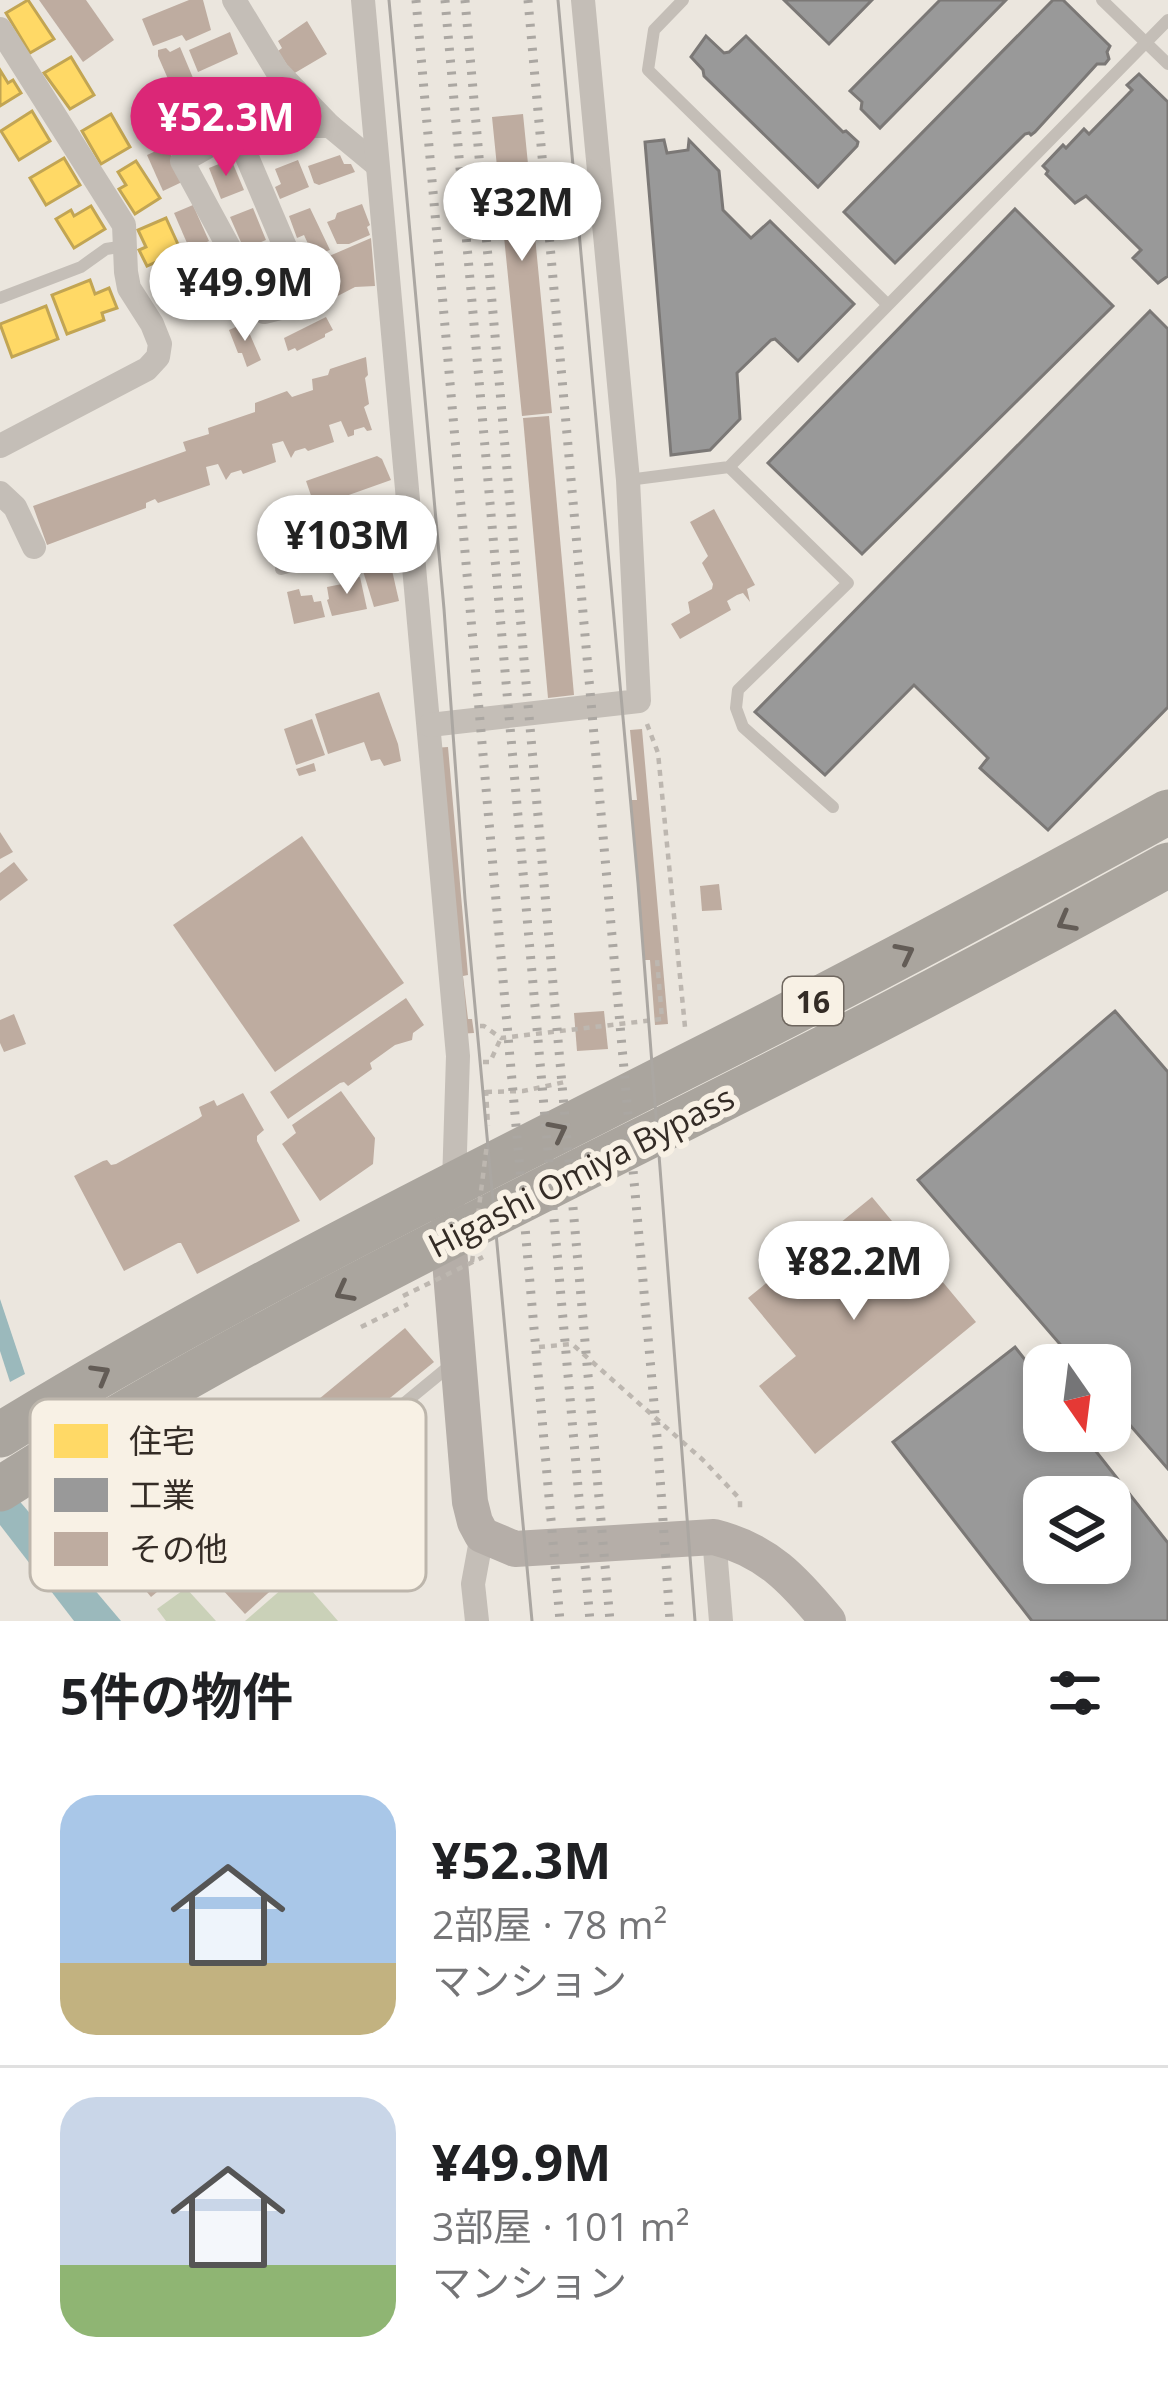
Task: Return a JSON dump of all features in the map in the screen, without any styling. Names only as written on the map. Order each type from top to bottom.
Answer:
[{"type":"highway","name":"Higashi Omiya Bypass","points":[[59,1399],[293,1268],[1168,812]]},
{"type":"highway","name":"Higashi Omiya Bypass","points":[[154,1399],[298,1317],[467,1252],[858,1030],[1168,865]]},
{"type":"highway","name":"Higashi Omiya Bypass","points":[[0,1433],[30,1416]]},
{"type":"street","points":[[234,0],[277,71],[330,126],[377,165]]},
{"type":"street","points":[[362,0],[458,1056],[454,1183],[467,1252],[458,1360],[470,1502],[482,1535],[473,1584],[477,1621]]},
{"type":"street","points":[[430,725],[639,701],[628,480],[583,0]]},
{"type":"street","points":[[0,29],[124,225],[129,288],[160,344],[158,357],[147,369],[0,446]]},
{"type":"street","points":[[249,136],[244,150],[308,301],[264,312],[182,161],[232,133],[249,136],[281,126],[330,126]]},
{"type":"street","points":[[0,493],[15,507],[34,547]]},
{"type":"street","points":[[482,1535],[515,1549],[727,1540],[772,1561],[828,1621]]},
{"type":"street","points":[[721,1621],[727,1540]]},
{"type":"lane","points":[[683,0],[654,30],[647,70],[886,304]]},
{"type":"lane","points":[[1102,0],[1168,64]]},
{"type":"lane","points":[[628,480],[729,467],[1168,20]]},
{"type":"lane","points":[[0,298],[81,267],[106,249],[124,246]]},
{"type":"lane","points":[[729,467],[848,583],[738,689],[736,708],[743,727],[833,807]]},
{"type":"lane","points":[[281,569],[411,532]]},
{"type":"lane","points":[[410,1399],[458,1360]]},
{"type":"path","points":[[639,701],[658,753],[686,1035]]},
{"type":"path","points":[[473,1026],[484,1025],[501,1038],[662,1019],[657,959]]},
{"type":"path","points":[[490,1062],[501,1038]]},
{"type":"path","points":[[488,1114],[486,1092],[523,1091],[565,1082]]},
{"type":"path","points":[[404,1296],[467,1252],[487,1144]]},
{"type":"path","points":[[539,1347],[572,1344],[703,1460],[740,1499],[727,1540]]},
{"type":"green space","points":[[189,1591],[216,1621],[166,1621],[157,1609]]},
{"type":"green space","points":[[280,1591],[312,1591],[338,1621],[245,1621]]},
{"type":"water","points":[[0,1299],[25,1374],[10,1382],[0,1351]]},
{"type":"water","points":[[0,1478],[30,1513],[30,1564],[0,1525]]},
{"type":"water","points":[[51,1591],[96,1591],[121,1621],[74,1621]]},
{"type":"building: 住宅","points":[[28,0],[54,39],[30,53],[6,13]]},
{"type":"building: 住宅","points":[[71,57],[94,95],[70,109],[44,73]]},
{"type":"building: 住宅","points":[[0,70],[21,93],[0,106]]},
{"type":"building: 住宅","points":[[32,111],[50,141],[19,160],[1,131]]},
{"type":"building: 住宅","points":[[111,114],[130,147],[101,164],[82,131]]},
{"type":"building: 住宅","points":[[64,158],[80,185],[46,205],[30,178]]},
{"type":"building: 住宅","points":[[136,161],[160,198],[135,214],[119,189],[126,185],[118,172]]},
{"type":"building: 住宅","points":[[91,206],[105,229],[74,248],[56,219]]},
{"type":"building: 住宅","points":[[166,218],[181,251],[147,266],[139,250],[146,247],[138,230]]},
{"type":"building: 住宅","points":[[90,280],[95,294],[109,288],[117,308],[102,313],[104,320],[67,334],[52,295]]},
{"type":"building: 住宅","points":[[46,306],[58,339],[12,357],[0,324]]},
{"type":"building: 工業","points":[[784,0],[872,0],[829,44]]},
{"type":"building: 工業","points":[[940,0],[1006,0],[880,128],[850,91]]},
{"type":"building: 工業","points":[[1053,0],[1063,0],[1110,46],[1109,59],[1097,64],[1035,132],[1025,134],[895,263],[844,212]]},
{"type":"building: 工業","points":[[706,36],[724,53],[746,36],[858,142],[818,187],[704,76],[691,57]]},
{"type":"building: 工業","points":[[1139,74],[1168,102],[1168,276],[1158,283],[1133,258],[1141,250],[1086,196],[1075,203],[1043,166],[1084,129],[1089,134],[1132,90],[1127,85]]},
{"type":"building: 工業","points":[[664,140],[667,153],[688,150],[689,140],[719,171],[723,210],[751,238],[770,221],[854,304],[798,361],[771,340],[737,373],[740,419],[710,450],[671,455],[645,142]]},
{"type":"building: 工業","points":[[1015,209],[1113,306],[862,554],[768,463]]},
{"type":"building: 工業","points":[[1150,311],[1168,329],[1168,707],[1048,830],[980,768],[988,758],[914,685],[825,775],[755,712]]},
{"type":"building: 工業","points":[[1115,1011],[1168,1072],[1168,1469],[1131,1426],[1131,1344],[1060,1344],[918,1180]]},
{"type":"building: 工業","points":[[1015,1347],[1023,1357],[1023,1452],[1096,1452],[1115,1476],[1023,1476],[1023,1584],[1131,1584],[1131,1496],[1168,1543],[1168,1621],[1032,1621],[893,1442]]},
{"type":"building: その他","points":[[39,0],[86,0],[114,40],[83,62]]},
{"type":"building: その他","points":[[189,0],[203,0],[211,30],[186,41],[182,35],[153,46],[142,19]]},
{"type":"building: その他","points":[[307,21],[327,54],[293,74],[278,51],[282,48],[278,41]]},
{"type":"building: その他","points":[[230,32],[238,54],[198,72],[189,50]]},
{"type":"building: その他","points":[[180,47],[196,85],[175,95],[158,50],[170,52]]},
{"type":"building: その他","points":[[255,78],[264,94],[259,97],[262,103],[233,115],[219,95]]},
{"type":"building: その他","points":[[214,95],[224,119],[191,131],[180,105]]},
{"type":"building: その他","points":[[523,114],[534,224],[517,226],[534,226],[552,413],[522,416],[492,117]]},
{"type":"building: その他","points":[[167,146],[182,182],[163,191],[147,155]]},
{"type":"building: その他","points":[[340,155],[355,172],[314,183],[308,166]]},
{"type":"building: その他","points":[[231,159],[244,190],[221,199],[209,168]]},
{"type":"building: その他","points":[[298,160],[309,187],[280,199],[275,169]]},
{"type":"building: その他","points":[[362,204],[370,235],[337,244],[327,222]]},
{"type":"building: その他","points":[[193,205],[209,241],[190,250],[174,213]]},
{"type":"building: その他","points":[[253,208],[266,240],[244,249],[230,217]]},
{"type":"building: その他","points":[[310,208],[330,250],[307,258],[303,248],[309,246],[304,235],[297,238],[289,216]]},
{"type":"building: その他","points":[[371,238],[375,286],[355,287],[330,300],[313,263]]},
{"type":"building: その他","points":[[275,257],[287,285],[268,298],[255,273]]},
{"type":"building: その他","points":[[220,266],[235,302],[217,309],[202,273]]},
{"type":"building: その他","points":[[326,317],[333,330],[297,351],[288,351],[284,338]]},
{"type":"building: その他","points":[[245,323],[261,360],[247,367],[229,330]]},
{"type":"building: その他","points":[[366,357],[369,404],[364,407],[372,430],[364,427],[348,437],[341,421],[329,425],[334,442],[295,451],[291,458],[283,441],[272,444],[276,462],[243,474],[241,470],[231,473],[226,480],[218,464],[206,467],[210,485],[158,503],[155,499],[146,508],[47,545],[33,506],[186,451],[183,442],[255,412],[255,403],[287,391],[292,397],[313,390],[312,379]]},
{"type":"building: その他","points":[[549,416],[574,695],[548,698],[523,418]]},
{"type":"building: その他","points":[[377,456],[391,480],[315,507],[306,481]]},
{"type":"building: その他","points":[[382,502],[390,525],[330,544],[323,521]]},
{"type":"building: その他","points":[[714,509],[755,585],[747,589],[750,602],[743,593],[737,595],[727,601],[731,610],[680,639],[671,624],[690,613],[688,602],[713,584],[702,563],[708,556],[690,522]]},
{"type":"building: その他","points":[[391,566],[399,601],[374,607],[363,571]]},
{"type":"building: その他","points":[[360,577],[367,609],[332,616],[327,587]]},
{"type":"building: その他","points":[[299,589],[301,596],[312,595],[314,602],[321,601],[325,617],[294,624],[287,592]]},
{"type":"building: その他","points":[[379,692],[401,761],[384,766],[380,759],[371,761],[364,742],[328,754],[315,714]]},
{"type":"building: その他","points":[[312,719],[325,755],[296,765],[284,729]]},
{"type":"building: その他","points":[[642,729],[668,1024],[655,1025],[650,960],[644,960],[631,800],[637,800],[630,730]]},
{"type":"building: その他","points":[[448,747],[468,975],[463,976],[474,1033],[458,1034],[433,748]]},
{"type":"building: その他","points":[[314,763],[316,771],[299,776],[296,769]]},
{"type":"building: その他","points":[[0,832],[13,852],[0,859]]},
{"type":"building: その他","points":[[302,836],[404,983],[275,1072],[173,925]]},
{"type":"building: その他","points":[[14,862],[28,880],[0,901],[0,873]]},
{"type":"building: その他","points":[[719,884],[722,910],[702,911],[700,886]]},
{"type":"building: その他","points":[[406,998],[424,1025],[412,1040],[395,1045],[348,1086],[340,1083],[288,1119],[270,1092]]},
{"type":"building: その他","points":[[604,1011],[608,1049],[577,1051],[574,1013]]},
{"type":"building: その他","points":[[14,1014],[26,1044],[4,1052],[0,1020]]},
{"type":"building: その他","points":[[341,1091],[375,1138],[373,1164],[320,1201],[282,1144],[296,1133],[292,1125]]},
{"type":"building: その他","points":[[243,1093],[264,1130],[257,1141],[300,1221],[197,1274],[181,1243],[124,1271],[74,1176],[103,1161],[116,1164],[198,1119],[202,1116],[199,1107],[214,1100],[217,1106]]},
{"type":"building: その他","points":[[872,1197],[976,1322],[815,1454],[759,1386],[796,1356],[748,1298]]},
{"type":"building: その他","points":[[405,1328],[434,1362],[389,1399],[319,1399]]},
{"type":"building: その他","points":[[224,1591],[270,1591],[245,1614]]},
{"type":"tram line","points":[[389,0],[532,1621]]},
{"type":"tram line","points":[[558,0],[638,883],[695,1621]]},
{"type":"railway","points":[[416,0],[560,1621]]},
{"type":"railway","points":[[445,0],[590,1621]]},
{"type":"railway","points":[[465,0],[610,1621]]},
{"type":"railway","points":[[528,0],[670,1621]]}]
